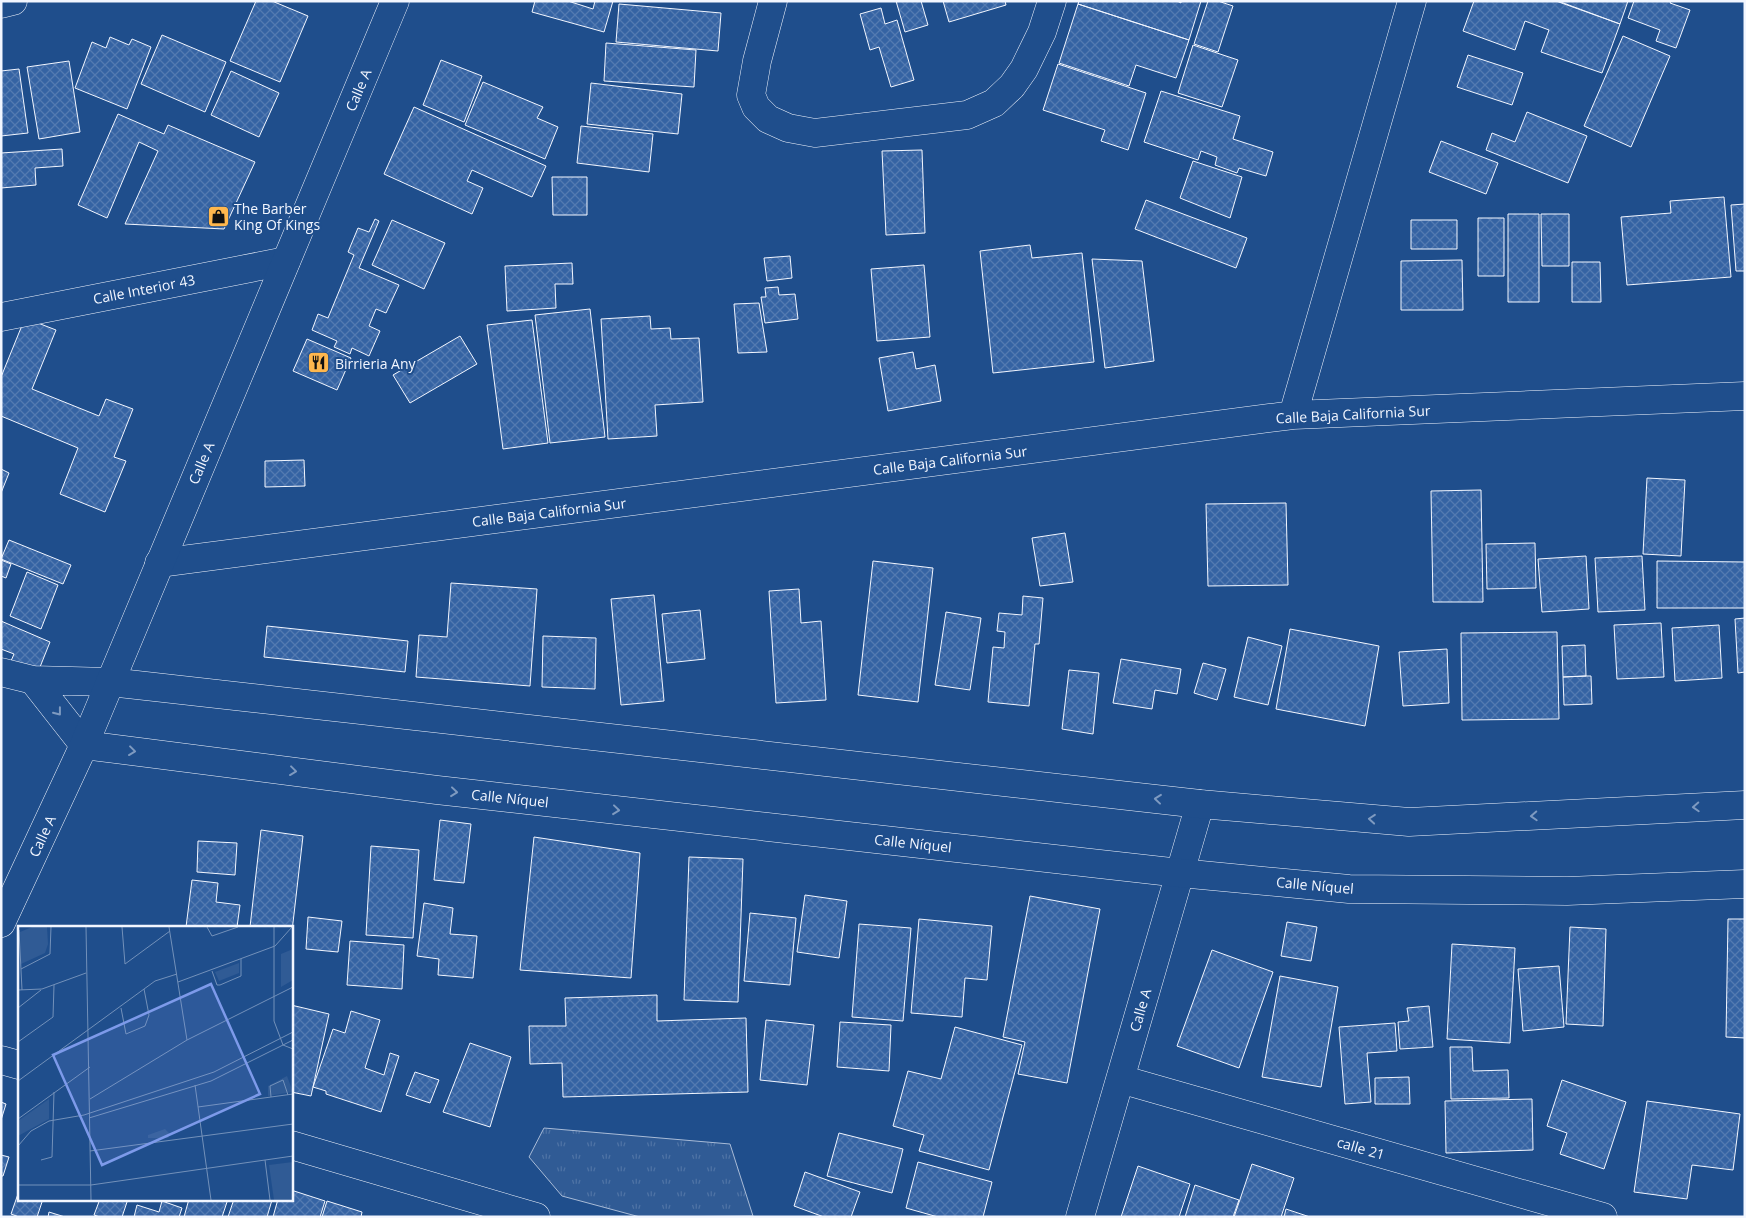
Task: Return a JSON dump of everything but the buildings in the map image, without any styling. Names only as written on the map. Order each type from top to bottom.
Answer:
[{"type":"street","points":[[1,4],[13,1]]},
{"type":"street","name":"Calle A","points":[[1,923],[84,744],[395,1]]},
{"type":"street","points":[[773,1],[757,61],[751,95],[756,107],[768,119],[788,128],[815,132],[967,115],[994,103],[1012,86],[1024,69],[1042,32],[1052,1]]},
{"type":"street","points":[[1293,415],[1412,1]]},
{"type":"street","name":"Calle Interior 43","points":[[1,317],[286,261]]},
{"type":"street","name":"Calle Baja California Sur","points":[[160,563],[1293,415],[1745,396]]},
{"type":"street","points":[[1,672],[33,680],[110,682],[1200,804],[1409,822],[1745,805]]},
{"type":"street","points":[[33,680],[84,744]]},
{"type":"street","name":"Calle Níquel","points":[[84,744],[438,790],[1180,873],[1349,889],[1567,891],[1745,884]]},
{"type":"street","name":"Calle A","points":[[1080,1217],[1200,804]]},
{"type":"street","points":[[1,1060],[18,1065]]},
{"type":"street","name":"calle 21","points":[[1120,1080],[1603,1217]]},
{"type":"street","points":[[292,1145],[536,1217]]},
{"type":"green space","points":[[544,1128],[730,1144],[753,1216],[640,1217],[562,1196],[529,1157]]},
{"type":"place","name":"The Barber King Of Kings","points":[[218,216]]},
{"type":"place","name":"Birrieria Any","points":[[319,363]]}]
